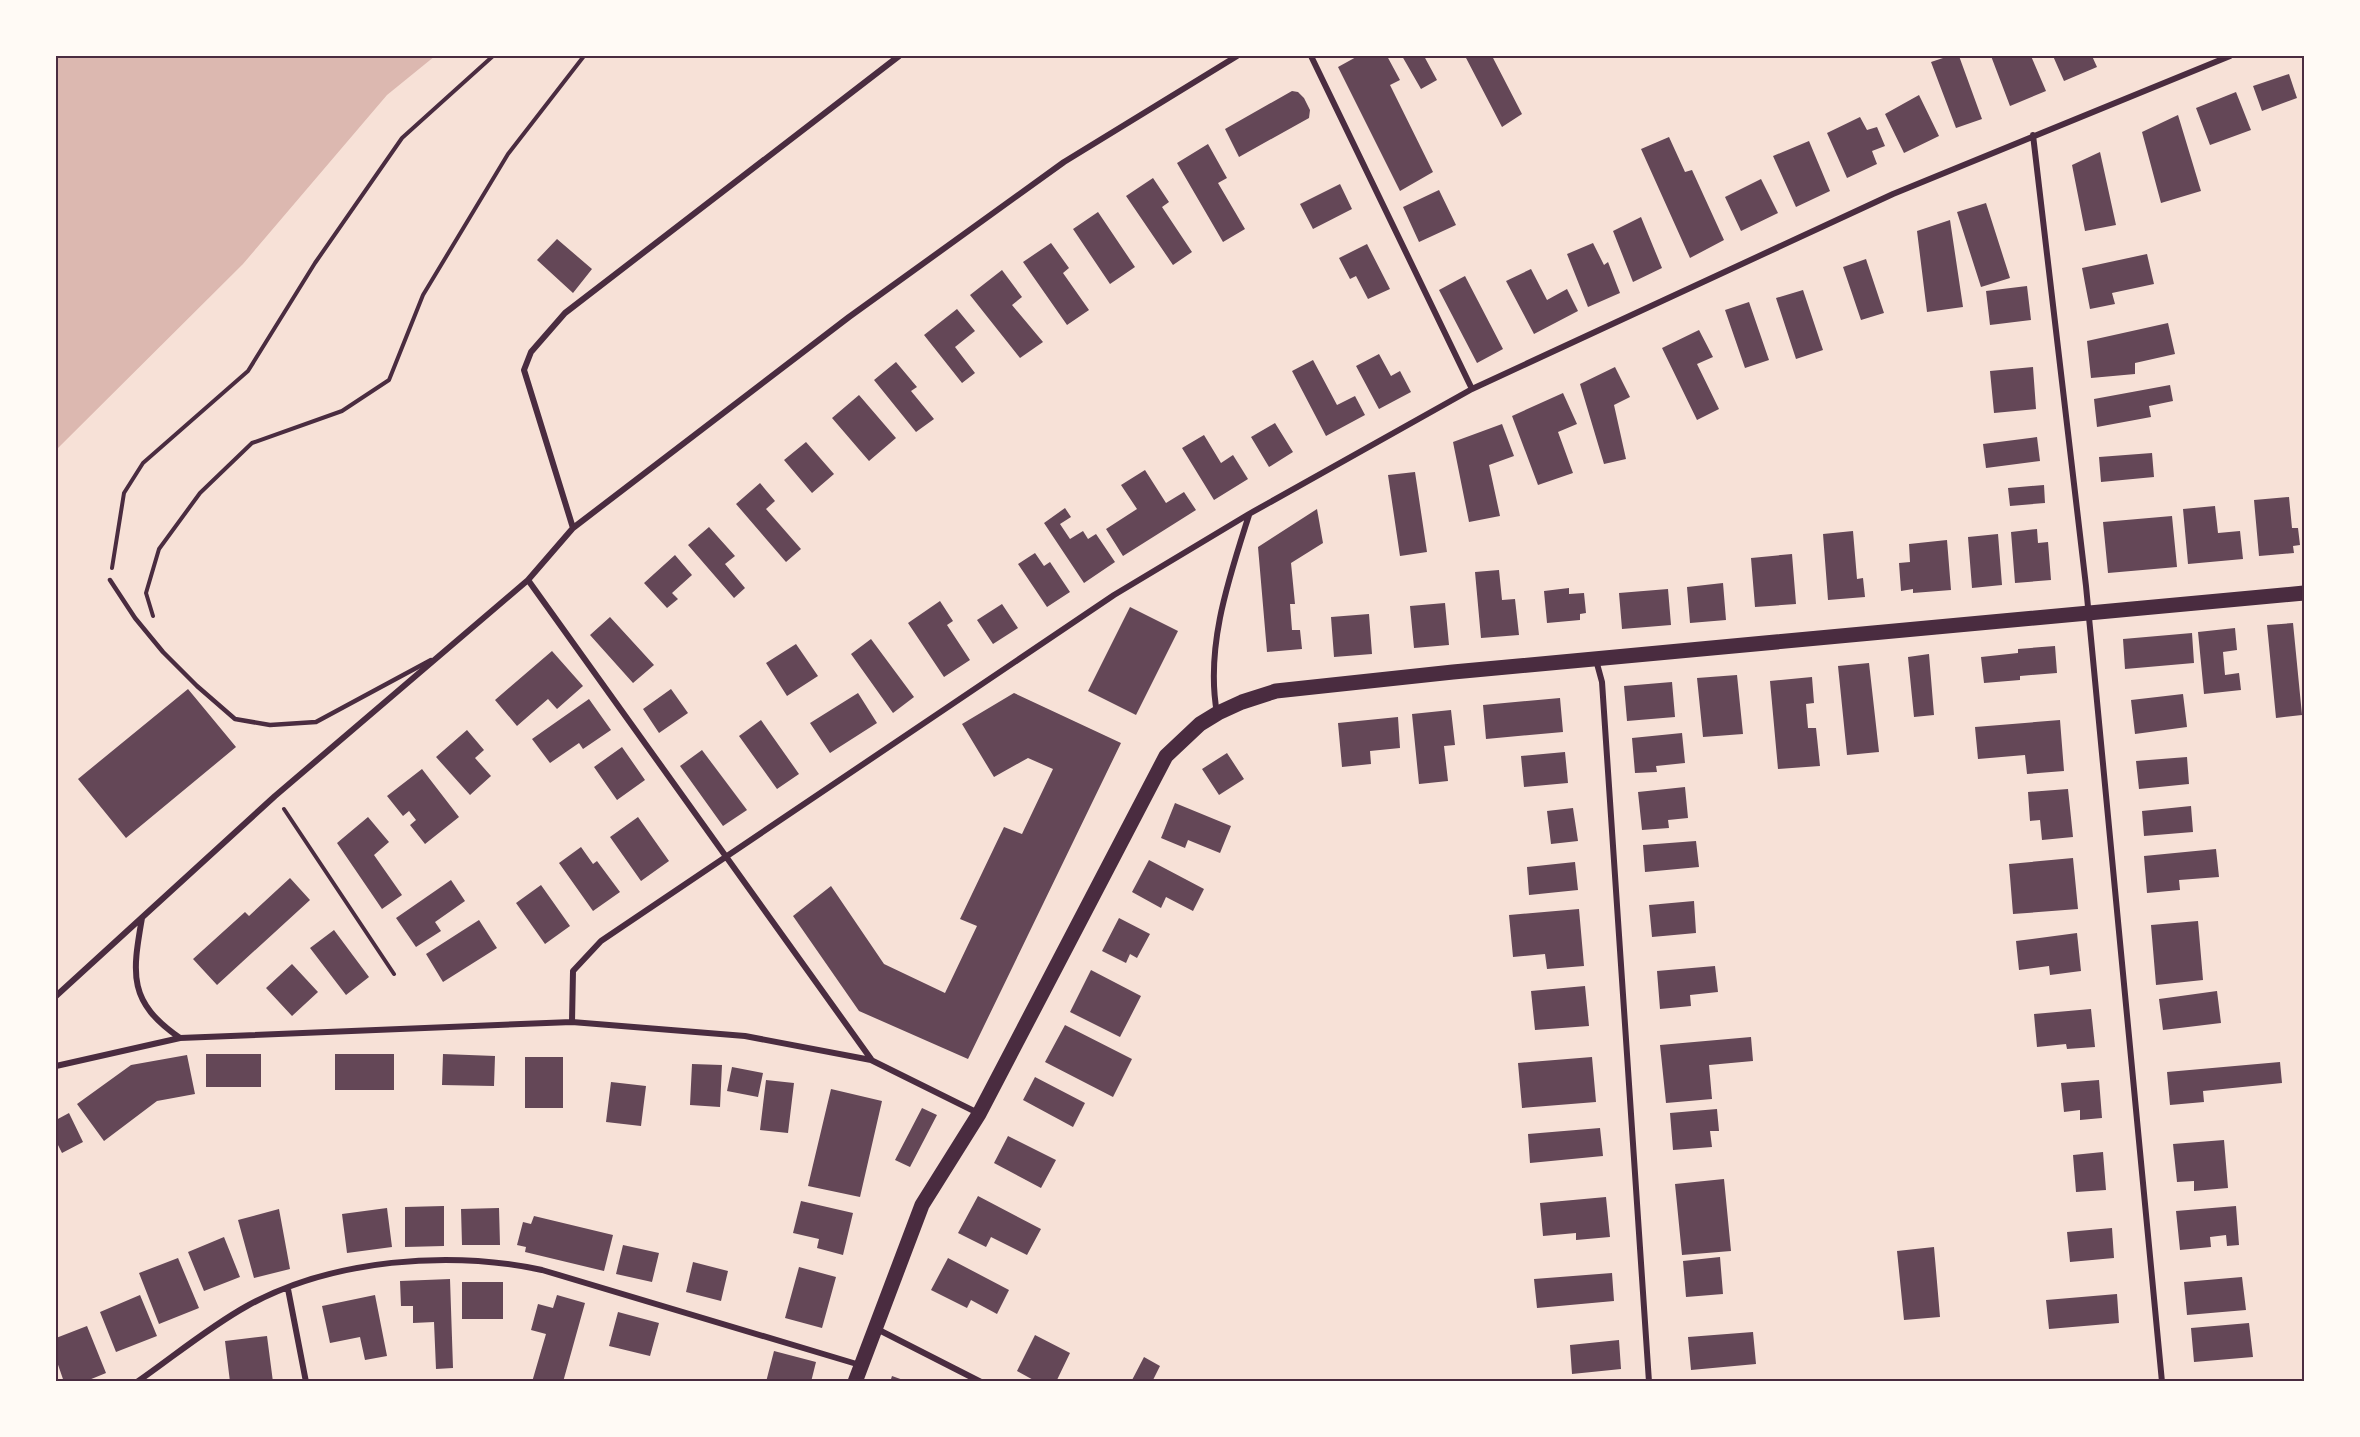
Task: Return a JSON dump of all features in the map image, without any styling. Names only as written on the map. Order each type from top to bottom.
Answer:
[{"type":"main road","points":[[855,1382],[922,1205],[979,1114],[1166,756],[1200,724],[1218,713],[1242,702],[1276,692],[2304,593]]},
{"type":"street","points":[[573,528],[524,370],[531,352],[565,313],[899,56]]},
{"type":"street","points":[[56,996],[275,796],[528,580],[573,528],[849,317],[1055,169],[1205,73],[1237,56]]},
{"type":"street","points":[[1311,56],[1472,389]]},
{"type":"street","points":[[572,1023],[573,971],[601,941],[1094,608],[1249,514],[1472,389],[1893,194],[2230,56]]},
{"type":"street","points":[[2033,135],[2088,613],[2162,1382]]},
{"type":"street","points":[[1218,713],[1213,689],[1225,589],[1249,514]]},
{"type":"street","points":[[528,580],[724,858],[871,1060]]},
{"type":"street","points":[[1596,660],[1602,682],[1649,1382]]},
{"type":"street","points":[[142,917],[135,959],[135,983],[158,1023],[180,1038]]},
{"type":"street","points":[[56,1066],[180,1038],[572,1023],[745,1035],[871,1060],[979,1114]]},
{"type":"street","points":[[137,1382],[247,1306],[288,1289],[330,1275],[385,1263],[439,1258],[501,1261],[542,1270],[860,1365]]},
{"type":"street","points":[[288,1289],[306,1382]]},
{"type":"street","points":[[874,1328],[981,1382]]},
{"type":"lane","points":[[110,580],[135,618],[163,652],[196,686],[235,719],[270,725],[316,722],[435,658]]},
{"type":"path","points":[[110,580],[124,493],[143,463],[248,370],[315,263],[402,138],[493,56]]},
{"type":"path","points":[[163,652],[146,593],[159,549],[200,493],[252,443],[342,411],[389,380],[423,295],[508,154],[584,56]]},
{"type":"path","points":[[275,796],[394,974]]},
{"type":"shaded area","points":[[58,56],[435,56],[387,95],[243,264],[56,450],[56,58]]},
{"type":"building","points":[[1358,56],[1387,56],[1400,80],[1390,85],[1433,172],[1400,191],[1338,67]]},
{"type":"building","points":[[1402,56],[1424,56],[1437,80],[1421,89]]},
{"type":"building","points":[[1465,56],[1492,56],[1522,114],[1502,127]]},
{"type":"building","points":[[1949,56],[1959,56],[1982,119],[1956,128],[1931,62]]},
{"type":"building","points":[[1991,56],[2031,56],[2046,91],[2010,106]]},
{"type":"building","points":[[2053,56],[2092,56],[2097,67],[2064,81]]},
{"type":"building","points":[[2289,74],[2297,98],[2262,111],[2253,86]]},
{"type":"building","points":[[1292,91],[1298,92],[1304,98],[1310,110],[1309,118],[1239,157],[1225,129]]},
{"type":"building","points":[[2236,92],[2251,130],[2210,145],[2196,108]]},
{"type":"building","points":[[1919,95],[1939,136],[1904,153],[1885,114]]},
{"type":"building","points":[[2178,115],[2201,191],[2161,203],[2142,132]]},
{"type":"building","points":[[1860,117],[1867,130],[1877,127],[1885,146],[1872,151],[1877,164],[1847,178],[1827,133]]},
{"type":"building","points":[[1669,137],[1685,172],[1692,170],[1724,240],[1690,258],[1641,149]]},
{"type":"building","points":[[1809,141],[1830,191],[1796,207],[1773,156]]},
{"type":"building","points":[[1208,144],[1227,178],[1218,183],[1245,229],[1223,242],[1177,163]]},
{"type":"building","points":[[2100,152],[2116,225],[2085,231],[2072,165]]},
{"type":"building","points":[[1153,178],[1169,202],[1162,207],[1192,252],[1173,265],[1126,196]]},
{"type":"building","points":[[1761,179],[1778,213],[1741,231],[1725,197]]},
{"type":"building","points":[[1340,184],[1352,209],[1313,229],[1300,204]]},
{"type":"building","points":[[1439,190],[1456,225],[1419,242],[1403,207]]},
{"type":"building","points":[[1986,203],[2010,278],[1981,287],[1957,212]]},
{"type":"building","points":[[1098,212],[1135,267],[1110,284],[1073,229]]},
{"type":"building","points":[[1641,217],[1662,268],[1633,282],[1613,231]]},
{"type":"building","points":[[1950,220],[1963,307],[1927,312],[1917,231]]},
{"type":"building","points":[[557,239],[592,269],[573,293],[537,260]]},
{"type":"building","points":[[1051,243],[1069,268],[1063,273],[1089,310],[1067,325],[1023,262]]},
{"type":"building","points":[[1593,243],[1604,265],[1608,262],[1620,293],[1588,307],[1567,254]]},
{"type":"building","points":[[1367,244],[1390,289],[1368,299],[1356,276],[1350,279],[1339,258]]},
{"type":"building","points":[[2147,254],[2154,284],[2112,293],[2115,304],[2090,309],[2082,268]]},
{"type":"building","points":[[1866,259],[1884,313],[1861,320],[1843,267]]},
{"type":"building","points":[[1531,269],[1547,300],[1567,289],[1578,311],[1534,334],[1506,281]]},
{"type":"building","points":[[1002,270],[1022,297],[1012,305],[1043,342],[1020,358],[970,295]]},
{"type":"building","points":[[1465,276],[1503,349],[1477,363],[1439,290]]},
{"type":"building","points":[[2027,286],[2031,320],[1990,325],[1986,291]]},
{"type":"building","points":[[1803,290],[1823,350],[1796,359],[1776,298]]},
{"type":"building","points":[[1749,302],[1769,360],[1745,368],[1725,310]]},
{"type":"building","points":[[957,309],[975,331],[955,347],[975,373],[962,383],[924,335]]},
{"type":"building","points":[[2168,323],[2175,354],[2135,363],[2135,374],[2091,378],[2087,341]]},
{"type":"building","points":[[1699,330],[1713,357],[1697,364],[1719,409],[1697,420],[1662,348]]},
{"type":"building","points":[[1379,354],[1391,376],[1400,371],[1411,392],[1379,409],[1356,366]]},
{"type":"building","points":[[1313,360],[1337,405],[1355,396],[1365,415],[1326,436],[1292,371]]},
{"type":"building","points":[[896,362],[917,387],[911,391],[934,419],[916,432],[874,380]]},
{"type":"building","points":[[1615,367],[1630,397],[1614,405],[1626,459],[1604,464],[1580,384]]},
{"type":"building","points":[[2033,367],[2036,409],[1994,413],[1990,371]]},
{"type":"building","points":[[2170,385],[2173,401],[2149,406],[2151,417],[2097,427],[2094,399]]},
{"type":"building","points":[[1563,393],[1577,424],[1558,432],[1573,473],[1538,485],[1512,416]]},
{"type":"building","points":[[859,395],[896,438],[869,461],[832,418]]},
{"type":"building","points":[[1275,423],[1293,452],[1269,467],[1251,437]]},
{"type":"building","points":[[1502,424],[1514,456],[1489,465],[1500,516],[1469,522],[1453,442]]},
{"type":"building","points":[[1204,435],[1221,463],[1233,455],[1248,479],[1214,500],[1182,448]]},
{"type":"building","points":[[2037,437],[2040,461],[1986,468],[1983,444]]},
{"type":"building","points":[[806,442],[834,474],[812,493],[784,460]]},
{"type":"building","points":[[2152,453],[2154,477],[2101,482],[2099,457]]},
{"type":"building","points":[[1145,470],[1166,503],[1184,492],[1196,510],[1123,556],[1106,529],[1137,509],[1121,485]]},
{"type":"building","points":[[1415,472],[1427,552],[1400,556],[1388,475]]},
{"type":"building","points":[[760,483],[775,501],[766,509],[801,549],[786,562],[736,504]]},
{"type":"building","points":[[2044,485],[2045,503],[2010,506],[2008,488]]},
{"type":"building","points":[[2289,497],[2292,528],[2298,528],[2300,545],[2293,546],[2294,553],[2259,556],[2254,500]]},
{"type":"building","points":[[2215,506],[2218,533],[2240,531],[2243,559],[2188,564],[2183,509]]},
{"type":"building","points":[[1065,508],[1071,517],[1060,524],[1070,539],[1083,531],[1088,539],[1096,534],[1115,562],[1084,583],[1044,523]]},
{"type":"building","points":[[1317,509],[1323,543],[1291,563],[1295,604],[1290,604],[1292,630],[1300,630],[1302,649],[1267,652],[1258,547]]},
{"type":"building","points":[[2172,516],[2177,567],[2108,573],[2103,522]]},
{"type":"building","points":[[709,527],[735,556],[725,564],[745,588],[734,598],[688,545]]},
{"type":"building","points":[[2037,529],[2038,543],[2048,542],[2051,580],[2015,583],[2011,532]]},
{"type":"building","points":[[1853,531],[1857,579],[1863,578],[1865,597],[1828,600],[1823,534]]},
{"type":"building","points":[[1998,534],[2002,585],[1972,588],[1968,537]]},
{"type":"building","points":[[1947,540],[1951,590],[1913,593],[1913,589],[1901,591],[1899,563],[1910,562],[1909,544]]},
{"type":"building","points":[[1035,553],[1044,566],[1050,562],[1070,592],[1047,607],[1018,564]]},
{"type":"building","points":[[1792,554],[1796,604],[1755,607],[1751,558]]},
{"type":"building","points":[[675,555],[692,575],[672,593],[678,599],[667,608],[644,583]]},
{"type":"building","points":[[1499,570],[1502,600],[1515,599],[1519,635],[1481,638],[1475,572]]},
{"type":"building","points":[[1723,583],[1726,620],[1690,623],[1687,587]]},
{"type":"building","points":[[1569,588],[1569,594],[1584,593],[1586,613],[1580,614],[1580,620],[1547,623],[1544,591]]},
{"type":"building","points":[[1668,589],[1671,625],[1622,629],[1619,593]]},
{"type":"building","points":[[940,601],[953,621],[947,625],[970,660],[944,677],[908,623]]},
{"type":"building","points":[[1445,603],[1449,645],[1414,648],[1410,606]]},
{"type":"building","points":[[1002,604],[1018,628],[993,644],[977,620]]},
{"type":"building","points":[[1130,607],[1178,631],[1136,715],[1088,691]]},
{"type":"building","points":[[1369,614],[1372,654],[1334,657],[1331,617]]},
{"type":"building","points":[[610,617],[654,665],[633,683],[590,635]]},
{"type":"building","points":[[2293,623],[2302,715],[2276,718],[2267,625]]},
{"type":"building","points":[[2235,628],[2237,650],[2223,652],[2225,675],[2239,673],[2241,690],[2204,694],[2198,632]]},
{"type":"building","points":[[2192,633],[2194,663],[2125,669],[2123,639]]},
{"type":"building","points":[[871,639],[914,697],[893,713],[851,654]]},
{"type":"building","points":[[796,644],[818,676],[787,696],[766,663]]},
{"type":"building","points":[[2055,646],[2057,673],[2020,676],[2020,680],[1984,683],[1981,657],[2018,653],[2018,649]]},
{"type":"building","points":[[552,651],[583,686],[557,709],[548,699],[517,726],[495,700]]},
{"type":"building","points":[[1929,654],[1934,715],[1914,717],[1908,657]]},
{"type":"building","points":[[1869,663],[1879,752],[1847,755],[1838,666]]},
{"type":"building","points":[[1737,675],[1743,734],[1703,737],[1697,678]]},
{"type":"building","points":[[1812,677],[1814,703],[1806,704],[1808,728],[1816,728],[1820,766],[1778,769],[1770,681]]},
{"type":"building","points":[[1672,682],[1675,717],[1627,721],[1624,686]]},
{"type":"building","points":[[188,689],[236,747],[126,838],[78,779]]},
{"type":"building","points":[[671,689],[688,713],[659,733],[643,709]]},
{"type":"building","points":[[858,693],[877,723],[830,753],[810,723]]},
{"type":"building","points":[[1014,693],[1121,743],[968,1059],[859,1011],[793,916],[831,886],[884,964],[945,993],[977,926],[960,919],[1004,827],[1022,834],[1053,769],[1028,758],[994,777],[962,724]]},
{"type":"building","points":[[2183,694],[2187,727],[2135,734],[2131,700]]},
{"type":"building","points":[[1560,698],[1563,732],[1486,739],[1483,705]]},
{"type":"building","points":[[589,699],[611,730],[583,749],[579,743],[550,763],[532,739]]},
{"type":"building","points":[[1451,710],[1455,745],[1444,746],[1448,781],[1419,784],[1412,714]]},
{"type":"building","points":[[1398,717],[1400,748],[1370,751],[1371,764],[1342,767],[1338,723]]},
{"type":"building","points":[[761,720],[799,774],[777,789],[739,736]]},
{"type":"building","points":[[2060,720],[2064,771],[2027,774],[2025,755],[1978,759],[1975,727]]},
{"type":"building","points":[[467,730],[484,750],[475,758],[491,776],[470,795],[436,757]]},
{"type":"building","points":[[1682,733],[1685,763],[1656,766],[1657,772],[1635,773],[1632,738]]},
{"type":"building","points":[[622,747],[645,780],[617,800],[594,767]]},
{"type":"building","points":[[702,750],[747,810],[723,826],[680,766]]},
{"type":"building","points":[[1565,752],[1568,783],[1524,787],[1521,756]]},
{"type":"building","points":[[1227,753],[1244,779],[1219,795],[1202,769]]},
{"type":"building","points":[[2187,757],[2189,784],[2139,789],[2136,761]]},
{"type":"building","points":[[422,769],[459,817],[425,844],[410,825],[416,820],[409,811],[403,816],[387,796]]},
{"type":"building","points":[[1685,787],[1688,818],[1668,820],[1669,828],[1642,830],[1638,792]]},
{"type":"building","points":[[2068,789],[2073,837],[2042,840],[2040,820],[2030,821],[2028,792]]},
{"type":"building","points":[[1175,803],[1231,826],[1220,853],[1188,840],[1185,848],[1161,838]]},
{"type":"building","points":[[2191,806],[2193,832],[2144,836],[2142,811]]},
{"type":"building","points":[[1573,808],[1578,841],[1551,844],[1547,811]]},
{"type":"building","points":[[368,817],[389,842],[374,855],[402,895],[382,909],[337,843]]},
{"type":"building","points":[[638,817],[669,861],[641,881],[610,837]]},
{"type":"building","points":[[1696,841],[1699,867],[1645,872],[1643,845]]},
{"type":"building","points":[[581,847],[593,864],[597,861],[620,892],[593,911],[559,863]]},
{"type":"building","points":[[2216,849],[2219,877],[2179,880],[2180,890],[2147,893],[2144,856]]},
{"type":"building","points":[[2073,858],[2078,909],[2013,914],[2009,864]]},
{"type":"building","points":[[1149,860],[1204,889],[1193,911],[1166,897],[1161,908],[1132,892]]},
{"type":"building","points":[[1575,862],[1578,890],[1529,895],[1527,867]]},
{"type":"building","points":[[290,878],[310,900],[217,985],[193,959],[245,912],[249,916]]},
{"type":"building","points":[[451,880],[465,901],[435,922],[441,931],[416,947],[396,918]]},
{"type":"building","points":[[541,885],[570,926],[545,944],[516,903]]},
{"type":"building","points":[[1694,901],[1696,933],[1652,937],[1649,905]]},
{"type":"building","points":[[1579,909],[1584,966],[1547,969],[1545,954],[1513,957],[1509,915]]},
{"type":"building","points":[[1119,918],[1150,934],[1137,958],[1130,954],[1126,963],[1102,951]]},
{"type":"building","points":[[479,920],[497,948],[443,982],[426,954]]},
{"type":"building","points":[[2198,921],[2203,980],[2156,985],[2151,925]]},
{"type":"building","points":[[334,930],[369,977],[346,995],[310,948]]},
{"type":"building","points":[[2077,933],[2081,971],[2050,975],[2049,966],[2019,970],[2016,941]]},
{"type":"building","points":[[292,964],[318,992],[292,1016],[266,988]]},
{"type":"building","points":[[1715,966],[1718,992],[1690,995],[1691,1006],[1660,1009],[1657,971]]},
{"type":"building","points":[[1091,970],[1141,996],[1120,1037],[1070,1012]]},
{"type":"building","points":[[1585,986],[1589,1026],[1535,1030],[1531,991]]},
{"type":"building","points":[[2217,991],[2221,1023],[2163,1030],[2159,999]]},
{"type":"building","points":[[2091,1009],[2095,1047],[2067,1049],[2066,1044],[2037,1047],[2034,1014]]},
{"type":"building","points":[[1065,1025],[1132,1059],[1113,1097],[1045,1062]]},
{"type":"building","points":[[1751,1037],[1753,1061],[1709,1065],[1712,1099],[1666,1103],[1660,1045]]},
{"type":"building","points":[[206,1054],[261,1054],[261,1087],[206,1087]]},
{"type":"building","points":[[335,1054],[394,1054],[394,1090],[335,1090]]},
{"type":"building","points":[[443,1054],[495,1056],[494,1086],[442,1085]]},
{"type":"building","points":[[187,1055],[195,1094],[157,1101],[104,1141],[77,1104],[131,1065]]},
{"type":"building","points":[[525,1057],[563,1057],[563,1108],[525,1108]]},
{"type":"building","points":[[1592,1057],[1596,1102],[1522,1108],[1518,1063]]},
{"type":"building","points":[[2280,1062],[2282,1083],[2203,1091],[2204,1102],[2170,1105],[2167,1072]]},
{"type":"building","points":[[692,1064],[722,1065],[720,1107],[690,1105]]},
{"type":"building","points":[[732,1067],[763,1073],[758,1097],[727,1091]]},
{"type":"building","points":[[1035,1077],[1085,1103],[1073,1127],[1023,1100]]},
{"type":"building","points":[[766,1080],[794,1083],[788,1133],[760,1130]]},
{"type":"building","points":[[2099,1080],[2102,1118],[2080,1120],[2080,1110],[2064,1112],[2061,1083]]},
{"type":"building","points":[[611,1082],[646,1086],[641,1126],[606,1122]]},
{"type":"building","points":[[831,1089],[882,1101],[860,1197],[808,1186]]},
{"type":"building","points":[[922,1108],[937,1115],[910,1167],[895,1160]]},
{"type":"building","points":[[1717,1109],[1719,1131],[1710,1131],[1712,1147],[1673,1150],[1670,1113]]},
{"type":"building","points":[[69,1113],[83,1142],[62,1153],[56,1141],[56,1120]]},
{"type":"building","points":[[1600,1128],[1603,1156],[1530,1163],[1528,1134]]},
{"type":"building","points":[[1008,1136],[1056,1160],[1041,1188],[994,1163]]},
{"type":"building","points":[[2224,1140],[2228,1188],[2194,1191],[2194,1181],[2177,1182],[2173,1144]]},
{"type":"building","points":[[2103,1152],[2106,1190],[2076,1192],[2073,1155]]},
{"type":"building","points":[[1724,1179],[1731,1251],[1682,1255],[1675,1184]]},
{"type":"building","points":[[978,1196],[1041,1229],[1027,1255],[991,1237],[986,1247],[958,1233]]},
{"type":"building","points":[[1606,1197],[1610,1237],[1576,1240],[1576,1233],[1543,1236],[1540,1203]]},
{"type":"building","points":[[801,1201],[853,1213],[843,1255],[817,1248],[819,1239],[793,1233]]},
{"type":"building","points":[[444,1206],[444,1246],[405,1247],[405,1207]]},
{"type":"building","points":[[2236,1206],[2239,1245],[2227,1246],[2226,1235],[2210,1237],[2211,1247],[2180,1250],[2176,1211]]},
{"type":"building","points":[[387,1208],[392,1247],[347,1253],[342,1214]]},
{"type":"building","points":[[499,1208],[500,1245],[462,1245],[461,1209]]},
{"type":"building","points":[[279,1209],[290,1269],[254,1278],[238,1220]]},
{"type":"building","points":[[534,1216],[613,1235],[604,1271],[525,1252],[526,1247],[517,1245],[523,1222],[531,1224]]},
{"type":"building","points":[[2112,1228],[2114,1258],[2070,1262],[2067,1232]]},
{"type":"building","points":[[224,1237],[240,1277],[204,1291],[188,1252]]},
{"type":"building","points":[[623,1245],[659,1253],[652,1282],[616,1274]]},
{"type":"building","points":[[1934,1247],[1940,1317],[1904,1320],[1897,1251]]},
{"type":"building","points":[[1720,1257],[1723,1294],[1686,1297],[1683,1261]]},
{"type":"building","points":[[178,1258],[199,1308],[159,1324],[139,1273]]},
{"type":"building","points":[[948,1258],[1009,1290],[997,1314],[971,1300],[967,1308],[931,1290]]},
{"type":"building","points":[[693,1262],[728,1271],[721,1301],[686,1292]]},
{"type":"building","points":[[799,1267],[836,1277],[822,1328],[785,1318]]},
{"type":"building","points":[[1612,1273],[1614,1301],[1537,1308],[1534,1279]]},
{"type":"building","points":[[2242,1277],[2246,1310],[2187,1315],[2184,1282]]},
{"type":"building","points":[[450,1279],[453,1368],[436,1369],[434,1322],[413,1323],[413,1306],[401,1306],[400,1281]]},
{"type":"building","points":[[462,1282],[503,1282],[503,1319],[462,1319]]},
{"type":"building","points":[[2117,1294],[2119,1323],[2049,1329],[2046,1300]]},
{"type":"building","points":[[140,1295],[157,1336],[116,1352],[100,1312]]},
{"type":"building","points":[[375,1295],[387,1356],[365,1360],[360,1337],[330,1343],[322,1306]]},
{"type":"building","points":[[557,1295],[585,1303],[563,1382],[532,1382],[546,1334],[531,1330],[538,1304],[553,1308]]},
{"type":"building","points":[[618,1312],[659,1323],[650,1356],[609,1346]]},
{"type":"building","points":[[2249,1323],[2253,1357],[2194,1362],[2191,1328]]},
{"type":"building","points":[[87,1326],[106,1373],[84,1382],[64,1382],[56,1359],[56,1338]]},
{"type":"building","points":[[1753,1332],[1756,1364],[1691,1370],[1688,1337]]},
{"type":"building","points":[[1035,1335],[1070,1353],[1056,1382],[1037,1382],[1017,1371]]},
{"type":"building","points":[[267,1336],[273,1382],[230,1382],[225,1341]]},
{"type":"building","points":[[1619,1340],[1621,1369],[1572,1374],[1570,1345]]},
{"type":"building","points":[[774,1351],[816,1362],[811,1382],[766,1382]]},
{"type":"building","points":[[1144,1357],[1160,1366],[1152,1382],[1131,1382]]},
{"type":"building","points":[[892,1376],[906,1381],[906,1382],[890,1382]]}]
